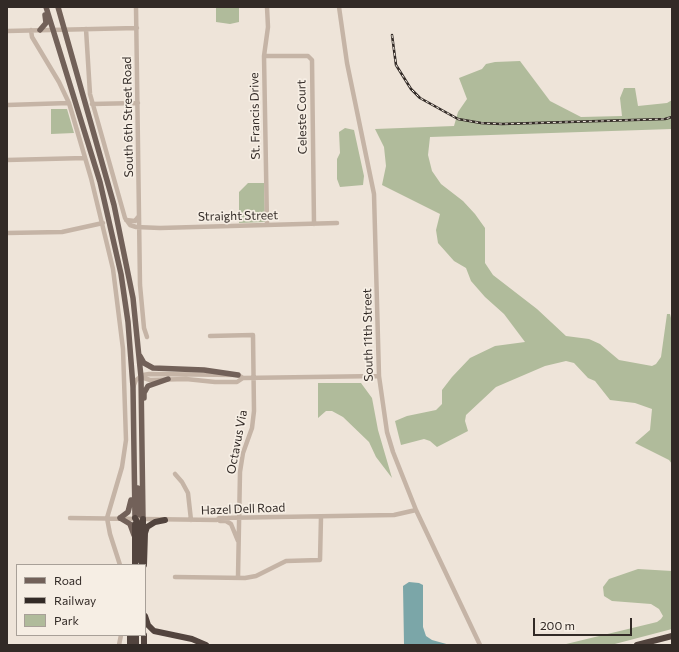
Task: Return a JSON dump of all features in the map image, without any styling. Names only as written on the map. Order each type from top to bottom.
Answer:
[{"type":"highway","points":[[134,518],[135,564]]},
{"type":"highway","points":[[134,518],[138,523],[140,560],[142,564]]},
{"type":"highway","points":[[143,519],[143,564]]},
{"type":"highway","points":[[143,564],[145,533],[148,527],[155,522],[165,520]]},
{"type":"highway","points":[[146,619],[148,626],[154,631],[192,639],[206,645]]},
{"type":"highway","points":[[637,645],[672,636]]},
{"type":"main road","points":[[40,30],[46,20],[44,7]]},
{"type":"main road","points":[[44,7],[54,30],[100,182],[121,277],[128,322],[133,387],[134,518]]},
{"type":"main road","points":[[58,7],[63,30],[119,223],[133,298],[139,350],[143,519]]},
{"type":"main road","points":[[121,277],[128,298],[135,366],[140,377]]},
{"type":"main road","points":[[139,350],[142,360],[153,368],[190,369],[241,377]]},
{"type":"main road","points":[[142,460],[144,447],[144,393],[150,384],[168,379]]},
{"type":"main road","points":[[134,466],[131,480],[131,506],[128,512],[120,518],[130,524],[135,536]]},
{"type":"main road","points":[[134,466],[137,480],[138,510],[143,519]]},
{"type":"street","name":"South 6th Street Road","points":[[136,7],[141,301],[147,337]]},
{"type":"street","name":"St. Francis Drive","points":[[267,7],[268,27],[264,56],[267,225]]},
{"type":"street","name":"South 11th Street","points":[[339,7],[347,63],[374,194],[379,376],[382,410],[400,472],[416,510],[480,645]]},
{"type":"street","points":[[7,31],[136,28]]},
{"type":"street","points":[[86,29],[88,83],[92,104],[126,220],[132,226],[139,228]]},
{"type":"street","points":[[31,30],[32,37],[59,82],[69,103],[103,223],[113,269],[120,319],[126,412],[124,457],[107,518],[110,534],[120,564]]},
{"type":"street","name":"Celeste Court","points":[[264,56],[308,56],[311,57],[312,60],[314,224]]},
{"type":"street","points":[[92,104],[138,102]]},
{"type":"street","points":[[7,105],[69,103]]},
{"type":"street","points":[[7,160],[85,158]]},
{"type":"street","points":[[126,220],[135,221],[139,216]]},
{"type":"street","points":[[7,234],[62,232],[103,223]]},
{"type":"street","name":"Straight Street","points":[[139,228],[337,223]]},
{"type":"street","name":"Octavus Via","points":[[210,336],[253,335],[255,378],[253,422],[242,457],[240,472],[238,577]]},
{"type":"street","points":[[133,387],[136,380],[150,374],[255,378],[379,376]]},
{"type":"street","points":[[140,377],[150,380],[168,379],[236,382],[241,377]]},
{"type":"street","points":[[175,474],[182,482],[188,493],[191,520]]},
{"type":"street","name":"Hazel Dell Road","points":[[70,518],[216,520],[219,518],[394,515],[416,510]]},
{"type":"street","points":[[175,577],[256,576],[281,562],[320,560],[321,517]]},
{"type":"street","points":[[216,520],[231,524],[239,543]]},
{"type":"green space","points":[[216,7],[239,7],[239,22],[230,24],[216,22]]},
{"type":"green space","points":[[520,61],[550,101],[581,117],[622,116],[620,98],[624,88],[635,88],[638,106],[667,103],[672,100],[672,129],[430,137],[428,155],[432,171],[441,184],[463,201],[485,228],[485,263],[493,275],[537,309],[566,336],[589,339],[600,344],[619,360],[652,366],[656,364],[661,357],[667,314],[670,314],[672,322],[672,464],[669,460],[635,443],[650,430],[652,409],[635,403],[610,400],[595,381],[588,378],[574,363],[566,361],[545,366],[496,387],[466,415],[465,421],[468,431],[437,447],[430,441],[424,439],[401,445],[395,421],[407,416],[436,410],[442,404],[442,390],[470,358],[495,346],[525,342],[504,314],[485,297],[471,281],[466,268],[454,261],[438,243],[436,230],[440,214],[382,185],[386,166],[384,147],[375,129],[454,126],[458,112],[467,99],[459,78],[482,69],[486,64],[495,62]]},
{"type":"green space","points":[[51,109],[67,109],[74,133],[51,134]]},
{"type":"green space","points":[[345,128],[354,130],[364,176],[363,185],[340,187],[337,179],[337,159],[340,153],[339,132]]},
{"type":"green space","points":[[248,183],[264,183],[265,222],[239,223],[239,192]]},
{"type":"green space","points":[[318,383],[361,383],[372,398],[378,430],[392,478],[376,457],[369,442],[343,417],[332,411],[326,411],[318,418]]},
{"type":"green space","points":[[638,569],[672,571],[672,629],[611,645],[562,645],[657,622],[661,619],[663,616],[659,609],[651,604],[612,601],[604,596],[603,587],[609,579]]},
{"type":"water","points":[[409,582],[423,585],[423,627],[426,636],[432,640],[450,645],[404,644],[403,586]]},
{"type":"railway","points":[[392,35],[396,65],[411,89],[420,98],[458,119],[481,123],[502,124],[665,119],[672,117]]}]
